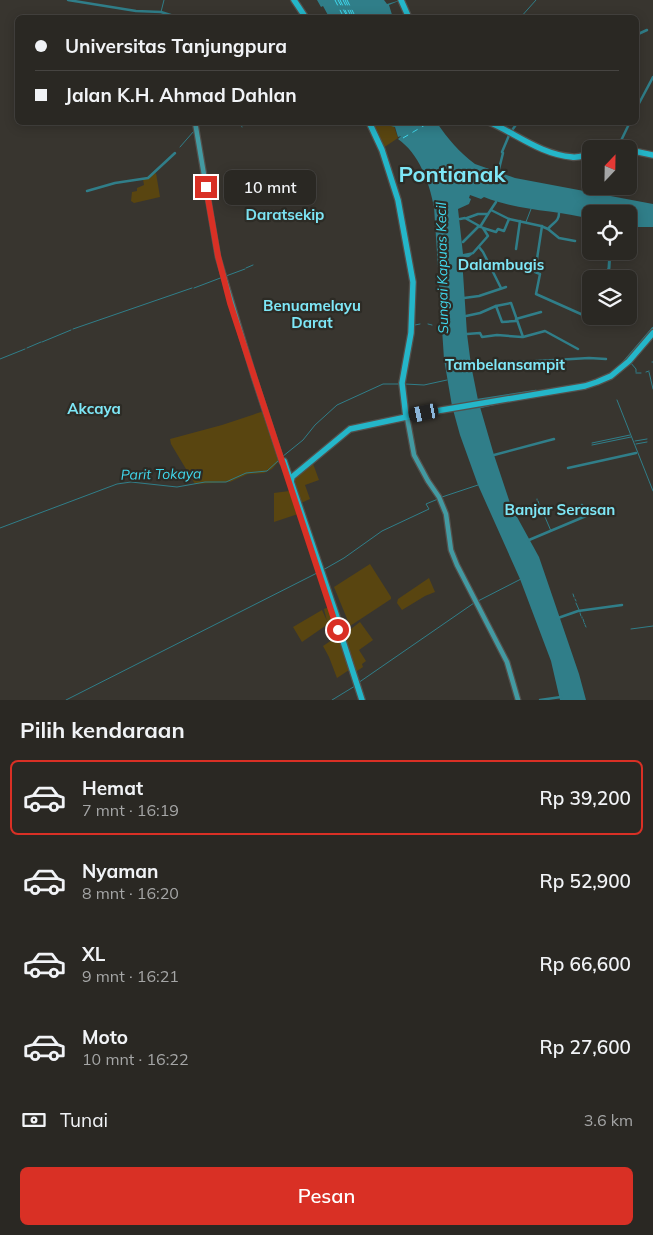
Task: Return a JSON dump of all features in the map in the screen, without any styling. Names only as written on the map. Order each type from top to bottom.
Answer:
[{"type":"highway","points":[[294,0],[304,15]]},
{"type":"highway","points":[[402,1],[408,15]]},
{"type":"highway","points":[[371,125],[399,199],[413,286],[412,316],[403,386],[406,416]]},
{"type":"highway","points":[[495,125],[529,144],[566,156],[582,156]]},
{"type":"highway","points":[[638,152],[653,155]]},
{"type":"highway","points":[[291,482],[291,478],[299,470],[347,429],[431,410],[581,387],[607,378],[631,358],[653,332]]},
{"type":"highway","points":[[282,459],[338,628],[345,634],[341,639],[361,700]]},
{"type":"highway","points":[[282,459],[320,571]]},
{"type":"highway","points":[[288,474],[292,475],[299,470]]},
{"type":"main road","points":[[196,127],[219,260],[227,278],[233,308],[282,459]]},
{"type":"main road","points":[[406,416],[414,455],[440,498],[448,520],[452,552],[507,663],[518,700]]},
{"type":"shaded area","points":[[373,125],[394,126],[398,138],[383,148]]},
{"type":"shaded area","points":[[156,173],[160,197],[134,203],[131,201],[132,192],[137,191],[137,188],[144,185],[143,179]]},
{"type":"shaded area","points":[[264,411],[280,460],[272,469],[264,473],[248,474],[230,482],[195,484],[171,444],[170,439]]},
{"type":"shaded area","points":[[312,461],[319,480],[305,485],[310,499],[301,503],[292,479]]},
{"type":"shaded area","points":[[289,491],[298,514],[274,522],[274,493]]},
{"type":"shaded area","points":[[370,564],[391,599],[350,626],[334,587]]},
{"type":"shaded area","points":[[429,578],[435,592],[402,610],[397,603],[398,599]]},
{"type":"shaded area","points":[[329,607],[336,628],[333,636],[328,624],[302,642],[293,627],[322,610],[327,621],[324,609]]},
{"type":"shaded area","points":[[360,622],[373,640],[359,650],[366,661],[362,664],[363,667],[354,673],[344,640],[347,638],[347,632]]},
{"type":"shaded area","points":[[335,638],[340,639],[349,670],[337,678],[323,646]]},
{"type":"water","points":[[317,0],[384,0],[387,4],[401,0],[389,5],[392,15],[328,15],[323,6],[321,7]]},
{"type":"water","name":"Sungai Kapuas Kecil","points":[[391,125],[438,125],[454,145],[475,164],[515,178],[582,191],[582,195],[605,195],[653,204],[653,227],[637,227],[637,205],[582,205],[582,217],[524,208],[470,195],[469,204],[458,209],[463,254],[473,252],[469,257],[462,258],[467,334],[478,400],[511,506],[539,557],[586,700],[560,700],[551,661],[520,579],[478,485],[460,435],[452,406],[444,359],[432,197],[422,169],[412,152],[398,139],[401,136],[398,137],[395,127]]},
{"type":"waterway","points":[[68,0],[136,11],[161,12],[170,15]]},
{"type":"waterway","points":[[161,12],[164,0]]},
{"type":"waterway","points":[[523,15],[536,0]]},
{"type":"waterway","points":[[639,34],[647,30]]},
{"type":"waterway","points":[[639,103],[653,77]]},
{"type":"waterway","points":[[498,173],[502,152],[510,133],[516,125]]},
{"type":"waterway","points":[[621,140],[629,125]]},
{"type":"waterway","points":[[180,147],[194,131]]},
{"type":"waterway","points":[[87,191],[115,183],[148,178],[175,153]]},
{"type":"waterway","points":[[467,218],[478,214],[488,214],[496,202]]},
{"type":"waterway","points":[[526,222],[531,209]]},
{"type":"waterway","points":[[491,210],[509,219],[541,226],[559,238],[575,241]]},
{"type":"waterway","points":[[548,229],[557,220],[559,213]]},
{"type":"waterway","points":[[480,227],[488,214]]},
{"type":"waterway","points":[[460,219],[465,218],[483,228],[496,232],[498,229],[504,231],[509,219]]},
{"type":"waterway","points":[[516,249],[520,221]]},
{"type":"waterway","points":[[463,242],[479,226]]},
{"type":"waterway","points":[[542,226],[535,272],[540,274],[536,294],[582,315]]},
{"type":"waterway","points":[[473,253],[488,236],[483,228]]},
{"type":"waterway","points":[[479,247],[501,288]]},
{"type":"waterway","points":[[608,270],[609,260]]},
{"type":"waterway","points":[[246,268],[253,265]]},
{"type":"waterway","points":[[226,276],[245,269]]},
{"type":"waterway","points":[[194,288],[223,277]]},
{"type":"waterway","points":[[464,298],[479,296],[506,287]]},
{"type":"waterway","points":[[73,329],[192,288]]},
{"type":"waterway","points":[[496,306],[511,303],[523,337],[545,331],[578,349]]},
{"type":"waterway","points":[[466,316],[480,313],[496,306],[502,322],[516,321],[516,319],[541,312]]},
{"type":"waterway","points":[[415,325],[420,324]]},
{"type":"waterway","name":"Sungai Kapuas Kecil","points":[[428,324],[432,325]]},
{"type":"waterway","points":[[623,363],[653,328]]},
{"type":"waterway","points":[[42,342],[71,330]]},
{"type":"waterway","points":[[467,334],[480,333],[482,337],[497,335],[522,337]]},
{"type":"waterway","points":[[27,348],[41,342]]},
{"type":"waterway","points":[[0,359],[25,349]]},
{"type":"waterway","points":[[471,365],[589,358],[606,359]]},
{"type":"waterway","points":[[630,362],[636,369],[636,372]]},
{"type":"waterway","points":[[649,372],[653,389]]},
{"type":"waterway","points":[[636,373],[641,373]]},
{"type":"waterway","name":"Parit Tokaya","points":[[405,384],[424,385],[447,380]]},
{"type":"waterway","name":"Parit Tokaya","points":[[282,457],[303,440],[315,425],[337,405],[383,384],[399,384]]},
{"type":"waterway","points":[[478,400],[536,391]]},
{"type":"waterway","points":[[617,400],[653,491]]},
{"type":"waterway","points":[[480,407],[498,403]]},
{"type":"waterway","points":[[592,443],[630,435]]},
{"type":"waterway","points":[[592,445],[631,437]]},
{"type":"waterway","points":[[494,455],[554,439]]},
{"type":"waterway","points":[[635,441],[647,439]]},
{"type":"waterway","points":[[636,444],[647,442]]},
{"type":"waterway","points":[[568,468],[636,453]]},
{"type":"waterway","name":"Parit Tokaya","points":[[0,528],[117,484],[131,482],[177,487],[205,482],[226,482],[246,473],[267,471],[279,460]]},
{"type":"waterway","points":[[442,497],[478,485]]},
{"type":"waterway","points":[[323,570],[344,558],[382,531],[429,509],[426,504],[438,499]]},
{"type":"waterway","points":[[540,505],[541,509]]},
{"type":"waterway","points":[[529,540],[586,516],[582,505]]},
{"type":"waterway","points":[[542,510],[551,531]]},
{"type":"waterway","points":[[66,700],[319,572]]},
{"type":"waterway","points":[[478,601],[521,579]]},
{"type":"waterway","points":[[358,683],[474,603]]},
{"type":"waterway","points":[[576,603],[580,612]]},
{"type":"waterway","points":[[558,618],[578,611],[622,605]]},
{"type":"waterway","points":[[631,629],[653,626]]},
{"type":"waterway","points":[[332,700],[355,686]]},
{"type":"waterway","points":[[540,700],[561,697]]},
{"type":"ferry route","points":[[335,0],[342,15]]},
{"type":"ferry route","points":[[338,0],[346,15]]},
{"type":"ferry route","points":[[340,0],[348,15]]},
{"type":"ferry route","points":[[343,0],[350,15]]},
{"type":"ferry route","points":[[345,0],[352,15]]},
{"type":"ferry route","points":[[347,0],[354,15]]},
{"type":"ferry route","points":[[403,138],[425,125]]},
{"type":"district","name":"Pontianak","points":[[452,174]]},
{"type":"district","name":"Daratsekip","points":[[285,215]]},
{"type":"district","name":"Dalambugis","points":[[501,265]]},
{"type":"district","name":"Benuamelayu Darat","points":[[312,314]]},
{"type":"district","name":"Tambelansampit","points":[[505,365]]},
{"type":"district","name":"Akcaya","points":[[94,409]]},
{"type":"district","name":"Banjar Serasan","points":[[560,510]]},
{"type":"route","points":[[206,187],[217,252],[230,303],[338,630]]}]
